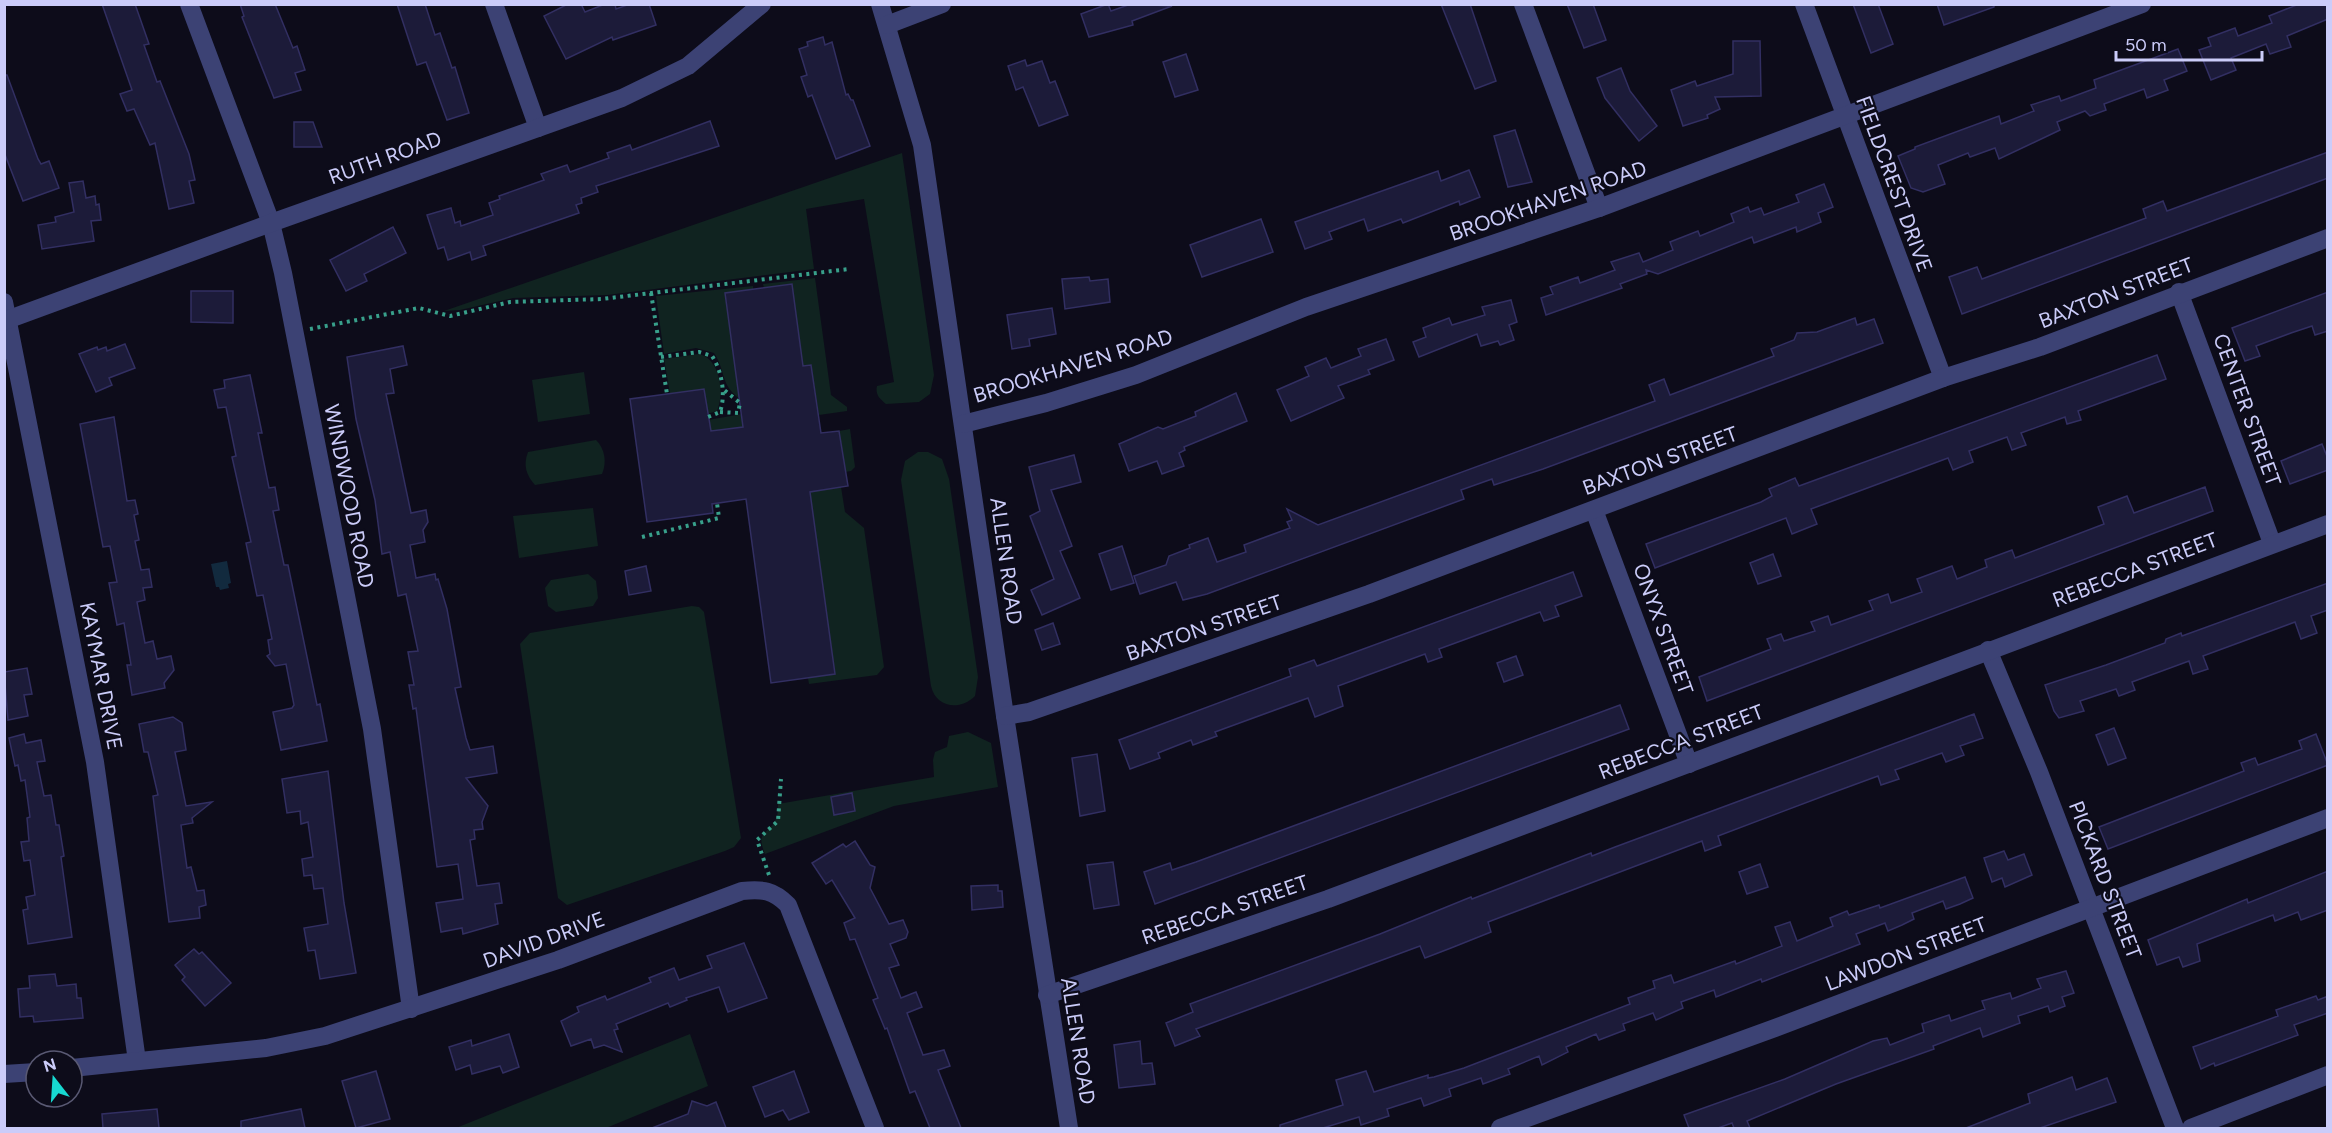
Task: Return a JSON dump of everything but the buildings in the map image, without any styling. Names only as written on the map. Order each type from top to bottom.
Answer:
[{"type":"street","name":"WINDWOOD ROAD","points":[[189,4],[271,222],[295,332],[372,729],[411,1009]]},
{"type":"street","points":[[494,4],[538,128]]},
{"type":"street","name":"RUTH ROAD","points":[[6,314],[622,98],[688,66],[762,4]]},
{"type":"street","name":"ALLEN ROAD","points":[[880,4],[922,145],[1005,716],[1069,1128]]},
{"type":"street","points":[[887,25],[942,4]]},
{"type":"street","points":[[1523,4],[1599,208]]},
{"type":"street","name":"FIELDCREST DRIVE","points":[[1804,4],[1943,378]]},
{"type":"street","name":"BROOKHAVEN ROAD","points":[[963,424],[1046,403],[1136,375],[1306,307],[1599,208],[2142,4]]},
{"type":"street","name":"BAXTON STREET","points":[[1005,716],[1029,712],[1359,598],[1943,378],[2040,347],[2179,292],[2328,238]]},
{"type":"street","name":"CENTER STREET","points":[[2179,292],[2272,543]]},
{"type":"street","name":"KAYMAR DRIVE","points":[[6,314],[95,762],[137,1061]]},
{"type":"street","name":"ONYX STREET","points":[[1594,510],[1689,764]]},
{"type":"street","name":"REBECCA STREET","points":[[1047,995],[1328,899],[2272,543],[2328,524]]},
{"type":"street","name":"PICKARD STREET","points":[[1988,650],[2040,772],[2175,1128]]},
{"type":"street","name":"LAWDON STREET","points":[[1500,1128],[1775,1028],[2328,818]]},
{"type":"street","points":[[768,890],[775,892],[788,905],[875,1128]]},
{"type":"street","name":"DAVID DRIVE","points":[[84,1067],[266,1048],[325,1036],[558,960],[742,891],[768,890]]},
{"type":"street","points":[[4,1074],[24,1073]]},
{"type":"street","points":[[2191,1128],[2328,1075]]},
{"type":"path","points":[[295,332],[419,308],[450,316],[510,302],[602,299],[849,269]]},
{"type":"path","points":[[651,293],[667,394]]},
{"type":"path","points":[[661,357],[708,353],[717,363],[723,388],[720,412]]},
{"type":"path","points":[[708,417],[720,412],[738,413],[740,403],[723,388]]},
{"type":"path","points":[[642,537],[719,518],[717,503]]},
{"type":"path","points":[[768,890],[769,870],[757,840],[777,821],[781,779]]},
{"type":"green space","points":[[902,153],[934,375],[930,394],[919,402],[886,404],[877,394],[877,386],[894,382],[864,199],[806,209],[814,269],[607,295],[513,298],[460,310],[444,311]]},
{"type":"green space","points":[[815,278],[831,395],[847,407],[847,411],[819,415],[811,365],[803,366],[792,285],[764,288],[763,284]]},
{"type":"green space","points":[[753,286],[753,290],[725,294],[740,399],[726,383],[714,353],[696,348],[664,354],[656,296]]},
{"type":"green space","points":[[698,354],[711,362],[719,377],[720,395],[717,411],[707,414],[704,389],[670,394],[664,359]]},
{"type":"green space","points":[[584,372],[590,414],[538,422],[532,380]]},
{"type":"green space","points":[[742,414],[743,427],[710,431],[708,420]]},
{"type":"green space","points":[[850,429],[855,467],[845,472],[839,431]]},
{"type":"green space","points":[[596,440],[604,456],[602,474],[535,485],[529,477],[526,470],[528,452]]},
{"type":"green space","points":[[918,452],[928,452],[942,459],[949,479],[978,677],[975,696],[969,701],[956,705],[943,703],[931,686],[901,480],[905,461]]},
{"type":"green space","points":[[841,487],[845,512],[864,528],[884,667],[877,675],[809,684],[808,678],[835,674],[810,492]]},
{"type":"green space","points":[[593,508],[598,546],[519,558],[513,516]]},
{"type":"green space","points":[[588,574],[596,581],[598,598],[593,606],[556,612],[548,606],[545,588],[551,580]]},
{"type":"green space","points":[[692,606],[699,607],[704,612],[741,838],[734,847],[725,851],[567,905],[558,898],[520,644],[530,633]]},
{"type":"green space","points":[[968,732],[991,743],[998,787],[894,806],[765,854],[762,837],[776,819],[778,804],[934,777],[935,752],[947,747],[949,736]],"holes":[[[852,793],[855,811],[834,815],[831,797]]]},
{"type":"green space","points":[[690,1034],[708,1086],[606,1128],[456,1128]]},
{"type":"water","points":[[227,561],[231,583],[228,584],[229,588],[220,590],[216,587],[211,564]]}]
